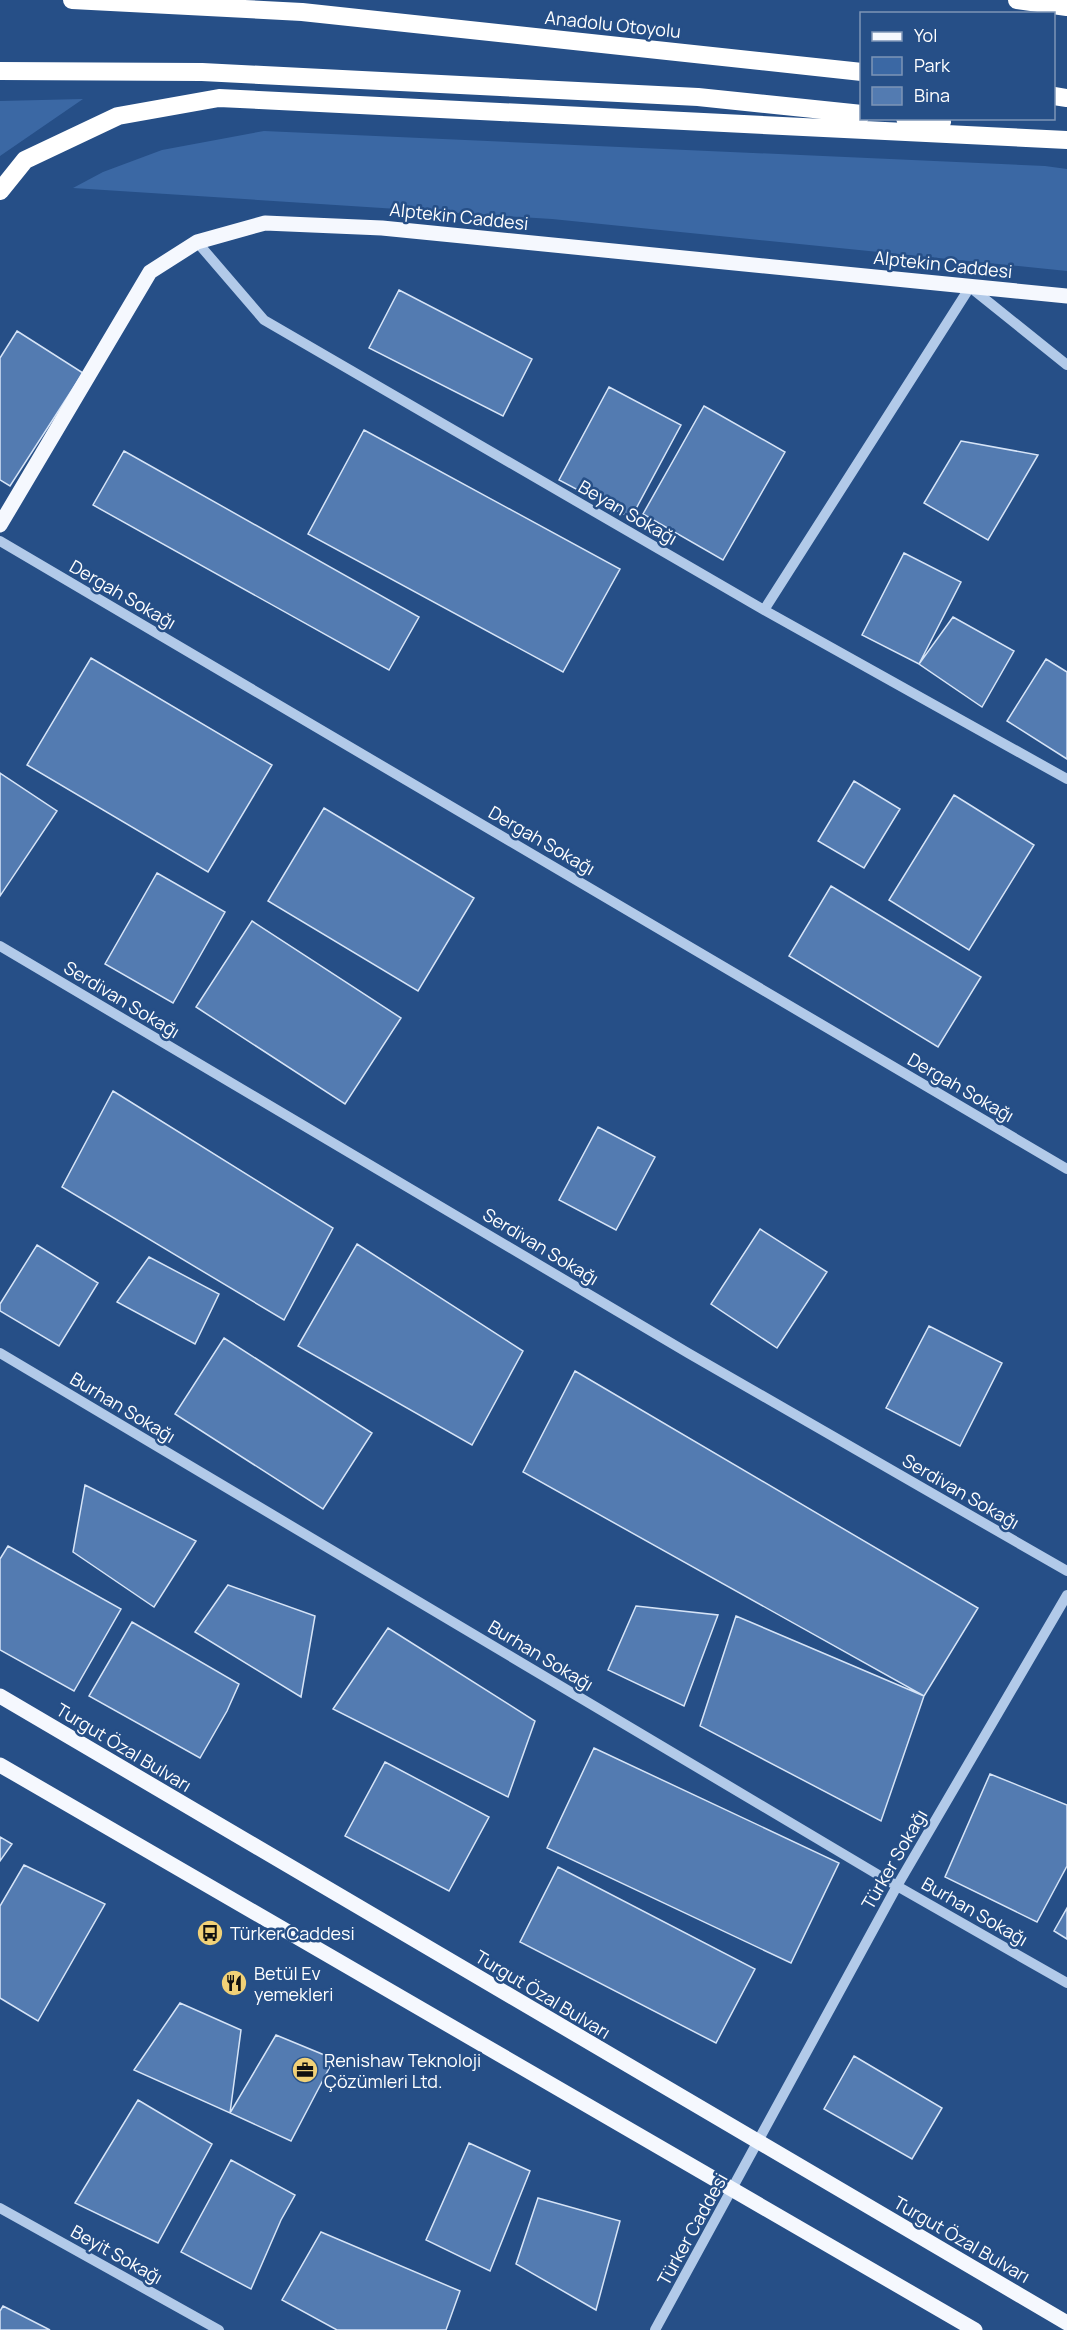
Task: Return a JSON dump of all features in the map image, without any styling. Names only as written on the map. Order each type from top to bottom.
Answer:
[{"type":"highway","name":"Anadolu Otoyolu","points":[[72,0],[302,12],[860,72]]},
{"type":"highway","points":[[1017,0],[1067,7]]},
{"type":"highway","points":[[0,71],[202,72],[698,97],[860,114]]},
{"type":"highway","points":[[0,191],[25,160],[118,116],[219,98],[1067,140]]},
{"type":"highway","points":[[924,120],[1067,135]]},
{"type":"main road","name":"Alptekin Caddesi","points":[[0,525],[150,272],[198,242],[265,223],[382,228],[1067,296]]},
{"type":"main road","name":"Turgut Özal Bulvarı","points":[[0,1696],[1067,2323]]},
{"type":"main road","points":[[0,1765],[975,2330]]},
{"type":"street","name":"Beyan Sokağı","points":[[198,242],[264,320],[764,610],[1067,779]]},
{"type":"street","points":[[764,610],[970,287],[1067,365]]},
{"type":"street","name":"Dergah Sokağı","points":[[0,541],[1067,1168]]},
{"type":"street","name":"Serdivan Sokağı","points":[[0,946],[698,1359],[1067,1571]]},
{"type":"street","name":"Burhan Sokağı","points":[[0,1353],[897,1886],[1067,1983]]},
{"type":"street","name":"Türker Sokağı","points":[[756,2142],[897,1886],[1067,1595]]},
{"type":"street","name":"Türker Caddesi","points":[[655,2330],[733,2190],[756,2142]]},
{"type":"street","name":"Beyit Sokağı","points":[[0,2208],[219,2330]]},
{"type":"green space","points":[[83,99],[0,156],[0,101]]},
{"type":"green space","points":[[264,131],[1045,166],[1067,169],[1067,271],[552,219],[73,188],[103,172],[162,150]]},
{"type":"building","points":[[399,290],[532,359],[503,416],[369,348]]},
{"type":"building","points":[[17,331],[83,373],[10,486],[0,480],[0,358]]},
{"type":"building","points":[[609,387],[681,425],[631,518],[559,480]]},
{"type":"building","points":[[704,406],[785,452],[723,560],[643,514]]},
{"type":"building","points":[[364,430],[620,569],[563,672],[308,534]]},
{"type":"building","points":[[961,441],[1038,455],[988,540],[924,503]]},
{"type":"building","points":[[124,451],[419,617],[389,670],[93,505]]},
{"type":"building","points":[[904,553],[961,582],[919,664],[862,635]]},
{"type":"building","points":[[953,617],[1014,651],[982,707],[919,664]]},
{"type":"building","points":[[91,658],[272,765],[208,872],[27,765]]},
{"type":"building","points":[[1046,659],[1067,672],[1067,759],[1007,721]]},
{"type":"building","points":[[0,773],[57,811],[0,896]]},
{"type":"building","points":[[854,781],[900,809],[864,868],[818,841]]},
{"type":"building","points":[[954,795],[1034,845],[969,950],[889,900]]},
{"type":"building","points":[[324,808],[474,898],[418,991],[268,901]]},
{"type":"building","points":[[157,873],[225,912],[173,1003],[105,964]]},
{"type":"building","points":[[831,886],[981,977],[938,1047],[789,956]]},
{"type":"building","points":[[252,921],[401,1018],[345,1104],[196,1007]]},
{"type":"building","points":[[113,1091],[333,1228],[284,1320],[62,1187]]},
{"type":"building","points":[[598,1127],[655,1157],[616,1230],[559,1200]]},
{"type":"building","points":[[760,1229],[827,1272],[777,1348],[711,1304]]},
{"type":"building","points":[[357,1244],[523,1351],[472,1445],[298,1346]]},
{"type":"building","points":[[37,1245],[98,1283],[59,1346],[0,1311],[0,1304]]},
{"type":"building","points":[[149,1257],[219,1294],[195,1344],[117,1302]]},
{"type":"building","points":[[929,1326],[1002,1363],[960,1446],[886,1408]]},
{"type":"building","points":[[224,1338],[372,1433],[323,1509],[175,1414]]},
{"type":"building","points":[[575,1371],[978,1608],[924,1696],[523,1472]]},
{"type":"building","points":[[85,1485],[196,1541],[154,1607],[73,1552]]},
{"type":"building","points":[[8,1546],[121,1609],[74,1691],[0,1650],[0,1559]]},
{"type":"building","points":[[228,1585],[315,1616],[301,1697],[195,1632]]},
{"type":"building","points":[[636,1606],[718,1615],[684,1706],[608,1670]]},
{"type":"building","points":[[736,1616],[924,1696],[881,1821],[700,1726]]},
{"type":"building","points":[[132,1622],[239,1684],[227,1711],[200,1758],[89,1696]]},
{"type":"building","points":[[388,1628],[535,1721],[508,1797],[333,1709]]},
{"type":"building","points":[[594,1748],[839,1863],[791,1963],[547,1848]]},
{"type":"building","points":[[385,1762],[489,1817],[449,1891],[345,1836]]},
{"type":"building","points":[[990,1774],[1067,1805],[1067,1866],[1037,1922],[945,1877]]},
{"type":"building","points":[[0,1837],[12,1844],[0,1861]]},
{"type":"building","points":[[24,1865],[105,1904],[38,2021],[0,1998],[0,1906]]},
{"type":"building","points":[[558,1867],[755,1969],[716,2043],[520,1942]]},
{"type":"building","points":[[1067,1908],[1067,1939],[1054,1931]]},
{"type":"building","points":[[180,2003],[241,2030],[230,2113],[134,2070]]},
{"type":"building","points":[[276,2035],[334,2059],[291,2141],[230,2113]]},
{"type":"building","points":[[854,2056],[942,2108],[912,2159],[824,2109]]},
{"type":"building","points":[[138,2100],[212,2144],[158,2243],[75,2203]]},
{"type":"building","points":[[469,2143],[530,2171],[490,2271],[426,2240]]},
{"type":"building","points":[[231,2160],[295,2195],[281,2220],[251,2289],[181,2252]]},
{"type":"building","points":[[538,2198],[620,2221],[596,2310],[516,2264]]},
{"type":"building","points":[[321,2232],[460,2291],[446,2330],[337,2330],[282,2300]]},
{"type":"building","points":[[3,2306],[50,2330],[0,2330],[0,2311]]},
{"type":"place","name":"Türker Caddesi","points":[[210,1933]]},
{"type":"place","name":"Betül Ev yemekleri","points":[[234,1983]]},
{"type":"place","name":"Renishaw Teknoloji Çözümleri Ltd.","points":[[305,2070]]}]
